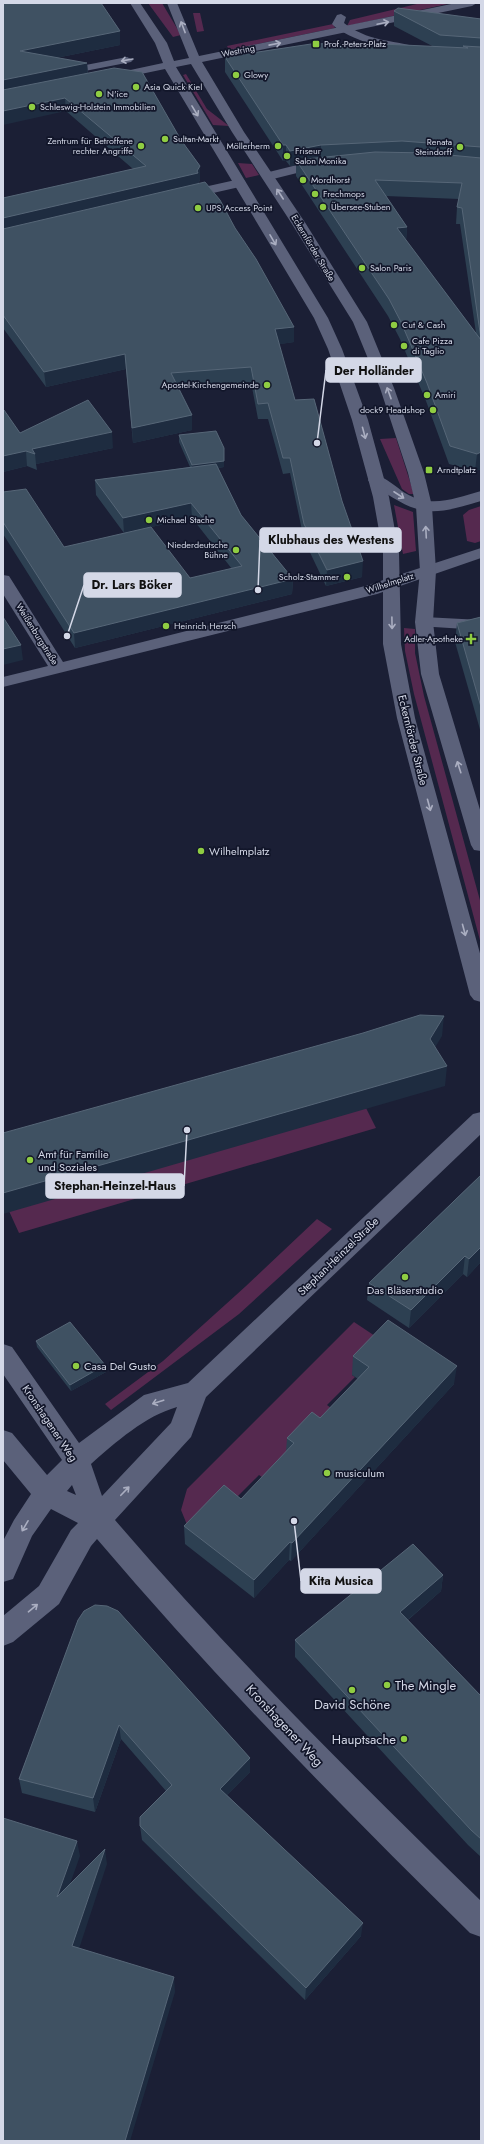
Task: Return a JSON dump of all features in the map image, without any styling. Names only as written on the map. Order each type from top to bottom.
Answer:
[{"type":"main road","name":"Eckernförder Straße","points":[[135,3],[160,53],[170,64],[173,74],[240,183],[323,324],[354,400],[376,480],[391,553],[392,644],[406,718],[481,995]]},
{"type":"main road","name":"Eckernförder Straße","points":[[172,3],[225,111],[269,176],[360,322],[398,420],[424,506],[428,570],[424,622],[430,674],[481,845]]},
{"type":"main road","name":"Westring","points":[[160,53],[195,51],[344,30],[472,3]]},
{"type":"main road","points":[[325,21],[345,17],[338,24],[344,30],[368,41],[426,51]]},
{"type":"main road","name":"Westring","points":[[94,80],[170,64],[195,51]]},
{"type":"main road","points":[[3,84],[142,57]]},
{"type":"main road","points":[[269,176],[297,169],[336,164]]},
{"type":"main road","points":[[166,200],[240,183]]},
{"type":"main road","points":[[376,480],[411,503],[424,506],[450,505],[481,496]]},
{"type":"main road","points":[[428,570],[481,553]]},
{"type":"main road","name":"Wilhelmplatz","points":[[3,682],[392,584],[428,570]]},
{"type":"main road","name":"Weißenburgstraße","points":[[3,580],[58,668]]},
{"type":"main road","points":[[424,622],[450,622],[481,625]]},
{"type":"main road","name":"Stephan-Heinzel-Straße","points":[[3,1633],[49,1595],[81,1538],[182,1429],[196,1391],[481,1120]]},
{"type":"main road","name":"Kronshagener Weg","points":[[3,1354],[77,1461],[97,1519]]},
{"type":"main road","name":"Stephan-Heinzel-Straße","points":[[3,1570],[23,1528],[39,1503],[77,1461],[99,1441],[153,1403],[196,1391]]},
{"type":"main road","name":"Kronshagener Weg","points":[[3,1441],[47,1494],[97,1519],[230,1666],[365,1810],[481,1922]]},
{"type":"shaded area","points":[[148,3],[162,3],[181,35],[173,37]]},
{"type":"shaded area","points":[[421,3],[452,3],[347,26],[350,20]]},
{"type":"shaded area","points":[[193,13],[200,13],[204,31],[197,32]]},
{"type":"shaded area","points":[[333,24],[335,28],[229,50],[227,46]]},
{"type":"shaded area","points":[[186,74],[207,109],[229,126],[213,125],[183,75]]},
{"type":"shaded area","points":[[238,163],[252,164],[259,175],[246,178]]},
{"type":"shaded area","points":[[396,438],[414,494],[409,494],[402,489],[380,439]]},
{"type":"shaded area","points":[[394,505],[413,512],[416,551],[403,554]]},
{"type":"shaded area","points":[[481,506],[481,541],[475,543],[467,541],[463,515],[469,510]]},
{"type":"shaded area","points":[[404,628],[415,629],[415,653],[424,696],[481,904],[481,944],[414,694],[405,651]]},
{"type":"shaded area","points":[[366,1108],[376,1128],[19,1233],[9,1211]]},
{"type":"shaded area","points":[[317,1219],[332,1229],[239,1314],[111,1410],[105,1404],[163,1361]]},
{"type":"shaded area","points":[[354,1322],[384,1342],[352,1375],[355,1377],[327,1405],[340,1415],[272,1484],[259,1475],[228,1506],[192,1537],[181,1510],[187,1489]]},
{"type":"building","points":[[3,3],[101,3],[120,31],[20,51],[87,63],[3,80]]},
{"type":"building","points":[[398,8],[481,19],[481,38],[440,35],[394,11]]},
{"type":"building","points":[[360,43],[468,48],[463,46],[481,47],[481,147],[402,141],[321,145],[290,151],[286,145],[283,145],[225,57],[311,44]]},
{"type":"building","points":[[114,68],[142,72],[181,140],[200,166],[197,171],[198,173],[3,218],[3,198],[146,166],[65,98],[3,111],[3,90]]},
{"type":"building","points":[[375,152],[428,153],[481,158],[481,339],[462,208],[457,207],[462,183],[375,180],[407,227],[397,228],[481,340],[481,452],[477,454],[450,446],[427,383],[401,322],[389,299],[296,160]]},
{"type":"building","points":[[205,182],[220,200],[235,228],[256,259],[294,327],[275,329],[295,400],[314,399],[342,501],[363,561],[327,570],[304,524],[290,458],[283,458],[268,403],[258,404],[251,367],[171,373],[192,415],[132,428],[125,354],[44,372],[3,315],[3,229]]},
{"type":"building","points":[[88,400],[112,432],[32,449],[35,454],[26,451],[3,456],[3,410],[20,433]]},
{"type":"building","points":[[216,431],[224,448],[224,461],[192,465],[179,435]]},
{"type":"building","points":[[216,464],[241,515],[293,579],[74,633],[3,522],[3,492],[26,489],[64,547],[151,527],[190,578],[242,566],[191,503],[123,518],[95,480]]},
{"type":"building","points":[[3,617],[21,645],[3,649]]},
{"type":"building","points":[[481,617],[481,707],[457,623]]},
{"type":"building","points":[[420,1015],[444,1016],[430,1039],[447,1066],[3,1193],[3,1133],[363,1033]]},
{"type":"building","points":[[481,1175],[481,1247],[469,1259],[465,1256],[411,1310],[369,1283]]},
{"type":"building","name":"musiculum","points":[[388,1320],[457,1366],[292,1543],[290,1542],[254,1580],[184,1526],[224,1485],[241,1499],[294,1443],[287,1438],[312,1412],[320,1418],[369,1367],[353,1356]]},
{"type":"building","points":[[70,1322],[105,1365],[70,1385],[36,1341]]},
{"type":"building","name":"The Mingle","points":[[413,1544],[443,1575],[400,1612],[481,1696],[481,1839],[295,1640]]},
{"type":"building","points":[[95,1605],[107,1606],[118,1611],[250,1758],[220,1789],[363,1923],[306,1988],[140,1826],[140,1817],[172,1785],[119,1725],[93,1798],[19,1779],[78,1620],[84,1611]]},
{"type":"building","points":[[3,1818],[77,1841],[57,1897],[105,1849],[72,1946],[174,1977],[125,2141],[3,2141]]},
{"type":"place","name":"Prof.-Peters-Platz","points":[[316,44]]},
{"type":"place","name":"Glowy","points":[[236,75]]},
{"type":"place","name":"Asia Quick Kiel","points":[[136,87]]},
{"type":"place","name":"N'ice","points":[[99,94]]},
{"type":"place","name":"Schleswig-Holstein Immobilien","points":[[32,107]]},
{"type":"place","name":"Sultan-Markt","points":[[165,139]]},
{"type":"place","name":"Zentrum für Betroffene rechter Angriffe","points":[[141,146]]},
{"type":"place","name":"Möllerherm","points":[[278,146]]},
{"type":"place","name":"Renata Steindorff","points":[[460,147]]},
{"type":"place","name":"Friseur Salon Monika","points":[[287,156]]},
{"type":"place","name":"Mordhorst","points":[[303,180]]},
{"type":"place","name":"Frechmops","points":[[315,194]]},
{"type":"place","name":"Übersee-Stuben","points":[[323,207]]},
{"type":"place","name":"UPS Access Point","points":[[198,208]]},
{"type":"place","name":"Salon Paris","points":[[362,268]]},
{"type":"place","name":"Cut & Cash","points":[[394,325]]},
{"type":"place","name":"Cafe Pizza di Taglio","points":[[404,346]]},
{"type":"place","name":"Apostel-Kirchengemeinde","points":[[267,385]]},
{"type":"place","name":"Amiri","points":[[427,395]]},
{"type":"place","name":"dock9 Headshop","points":[[433,410]]},
{"type":"place","name":"Der Holländer","points":[[317,443]]},
{"type":"place","name":"Arndtplatz","points":[[429,470]]},
{"type":"place","name":"Michael Stache","points":[[149,520]]},
{"type":"place","name":"Niederdeutsche Bühne","points":[[236,550]]},
{"type":"place","name":"Scholz-Stammer","points":[[347,577]]},
{"type":"place","name":"Klubhaus des Westens","points":[[258,590]]},
{"type":"place","name":"Heinrich Hersch","points":[[166,626]]},
{"type":"place","name":"Dr. Lars Böker","points":[[67,636]]},
{"type":"place","name":"Adler-Apotheke","points":[[471,639]]},
{"type":"place","name":"Wilhelmplatz","points":[[201,851]]},
{"type":"place","name":"Stephan-Heinzel-Haus","points":[[187,1130]]},
{"type":"place","name":"Amt für Familie und Soziales","points":[[30,1160]]},
{"type":"place","name":"Das Bläserstudio","points":[[405,1277]]},
{"type":"place","name":"Casa Del Gusto","points":[[76,1366]]},
{"type":"place","name":"musiculum","points":[[327,1473]]},
{"type":"place","name":"Kita Musica","points":[[294,1521]]},
{"type":"place","name":"The Mingle","points":[[387,1685]]},
{"type":"place","name":"David Schöne","points":[[352,1690]]},
{"type":"place","name":"Hauptsache","points":[[404,1739]]}]
